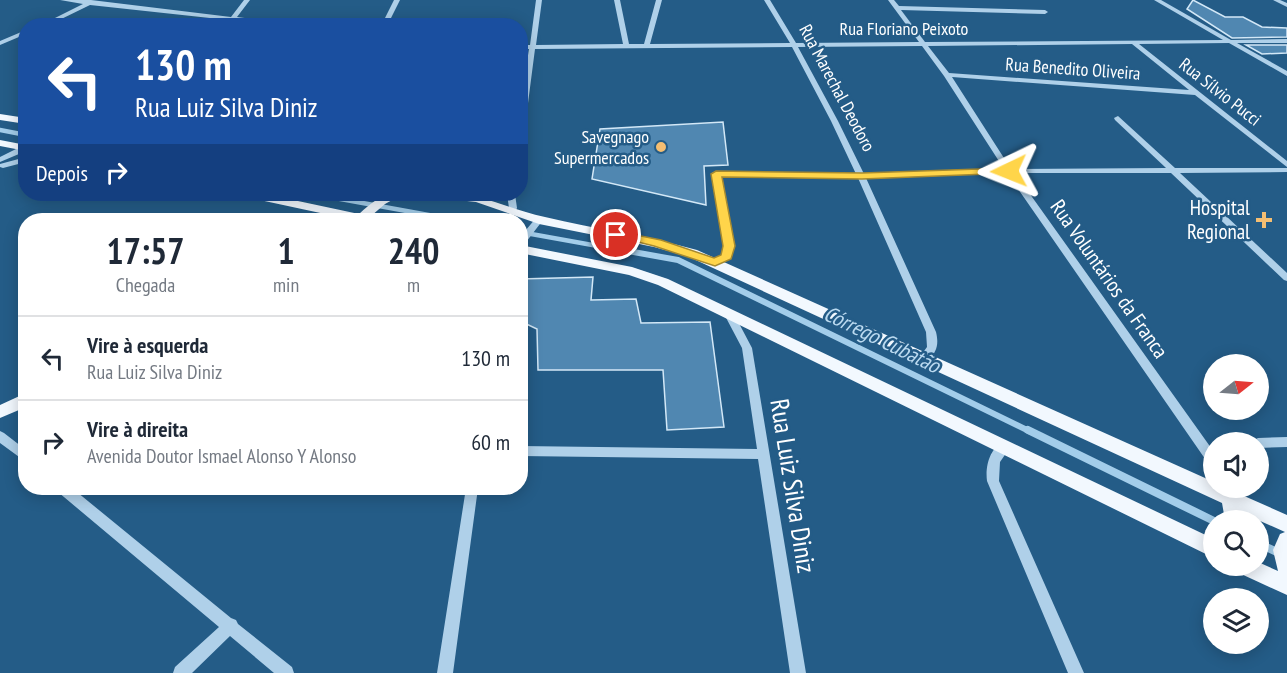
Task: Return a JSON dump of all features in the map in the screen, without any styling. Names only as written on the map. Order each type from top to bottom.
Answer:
[{"type":"main road","points":[[0,117],[18,120]]},
{"type":"main road","points":[[0,143],[18,147]]},
{"type":"main road","points":[[286,201],[346,213]]},
{"type":"main road","points":[[371,213],[386,201]]},
{"type":"main road","points":[[512,201],[526,213]]},
{"type":"main road","points":[[528,215],[537,223],[656,243],[715,262],[924,358],[1231,504],[1287,524]]},
{"type":"main road","points":[[528,247],[632,271],[663,282],[1203,544]]},
{"type":"main road","points":[[0,412],[18,403]]},
{"type":"main road","points":[[1287,540],[1283,550],[1287,568]]},
{"type":"main road","points":[[1268,576],[1287,585]]},
{"type":"street","points":[[63,0],[92,1],[233,18],[247,0]]},
{"type":"street","points":[[388,18],[397,0]]},
{"type":"street","points":[[528,80],[538,0]]},
{"type":"street","points":[[617,0],[626,46]]},
{"type":"street","points":[[646,46],[659,0]]},
{"type":"street","name":"Rua Marechal Deodoro","points":[[767,0],[794,44],[862,176],[931,332],[934,343],[932,352],[924,358]]},
{"type":"street","name":"Rua Voluntários da Franca","points":[[891,0],[947,75],[1009,171],[1203,438]]},
{"type":"street","points":[[1157,0],[1287,74]]},
{"type":"street","points":[[1276,0],[1287,5]]},
{"type":"street","points":[[57,18],[92,1]]},
{"type":"street","points":[[898,8],[1045,12]]},
{"type":"street","points":[[0,43],[18,35]]},
{"type":"street","name":"Rua Floriano Peixoto","points":[[528,47],[1287,42]]},
{"type":"street","name":"Rua Sílvio Pucci","points":[[1134,44],[1287,165]]},
{"type":"street","name":"Rua Benedito Oliveira","points":[[947,75],[1197,93]]},
{"type":"street","points":[[1118,118],[1287,278]]},
{"type":"street","points":[[0,160],[18,151]]},
{"type":"street","points":[[0,167],[18,161]]},
{"type":"street","points":[[715,262],[726,257],[729,246],[716,174],[862,176],[1009,171],[1287,170]]},
{"type":"street","points":[[528,235],[537,223]]},
{"type":"street","name":"Rua Luiz Silva Diniz","points":[[728,312],[747,348],[798,673]]},
{"type":"street","points":[[0,436],[18,451]]},
{"type":"street","points":[[1269,443],[1287,442]]},
{"type":"street","points":[[1005,446],[997,454],[992,467],[993,481],[1076,673]]},
{"type":"street","points":[[528,451],[764,454]]},
{"type":"street","points":[[72,495],[231,625],[286,673]]},
{"type":"street","points":[[445,673],[471,495]]},
{"type":"street","points":[[181,673],[231,625]]},
{"type":"building","points":[[1193,0],[1225,17],[1243,17],[1262,27],[1287,28],[1287,37],[1232,38],[1187,9]]},
{"type":"building","points":[[1246,45],[1287,45],[1287,53],[1262,54]]},
{"type":"building","name":"Savegnago Supermercados","points":[[723,122],[728,165],[704,166],[706,205],[592,179],[600,129]]},
{"type":"building","points":[[593,277],[591,300],[636,299],[641,323],[710,322],[724,427],[667,430],[663,370],[538,370],[537,329],[528,325],[528,279]]},
{"type":"waterway","name":"Córrego Cubatão","points":[[0,130],[18,133]]},
{"type":"waterway","name":"Córrego Cubatão","points":[[352,201],[418,213]]},
{"type":"waterway","name":"Córrego Cubatão","points":[[528,233],[609,248]]},
{"type":"waterway","name":"Córrego Cubatão","points":[[600,246],[678,260],[1031,432]]},
{"type":"waterway","name":"Córrego Cubatão","points":[[1028,430],[1203,516]]},
{"type":"waterway","name":"Córrego Cubatão","points":[[1269,548],[1287,557]]},
{"type":"place","name":"Savegnago Supermercados","points":[[661,147]]},
{"type":"place","name":"Hospital Regional","points":[[1264,220]]},
{"type":"route","points":[[616,235],[656,243],[715,262],[726,257],[729,246],[716,174],[862,176],[1009,171]]}]
